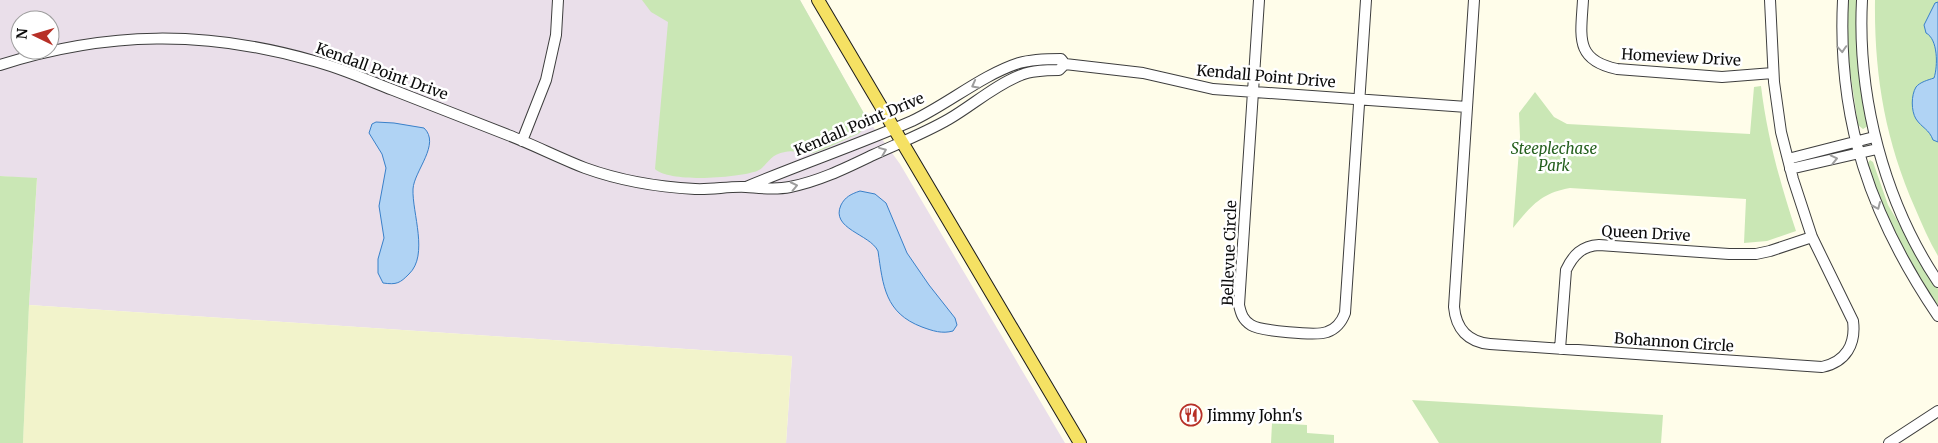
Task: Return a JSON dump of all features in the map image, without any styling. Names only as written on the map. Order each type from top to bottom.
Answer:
[{"type":"main road","points":[[818,0],[1080,443]]},
{"type":"street","points":[[522,140],[546,80],[556,35],[558,0]]},
{"type":"street","name":"Bellevue Circle","points":[[1259,0],[1239,298],[1240,312],[1246,321],[1260,329],[1314,333],[1332,330],[1343,319],[1345,313],[1366,0]]},
{"type":"street","name":"Bohannon Circle","points":[[1474,0],[1454,306],[1458,324],[1466,336],[1479,343],[1812,368],[1832,365],[1843,358],[1850,348],[1854,331],[1853,321],[1812,237],[1789,164],[1781,132],[1773,73],[1770,0]]},
{"type":"street","name":"Homeview Drive","points":[[1583,0],[1582,42],[1590,57],[1600,65],[1617,69],[1722,77],[1773,73]]},
{"type":"street","points":[[1843,0],[1842,53],[1858,154],[1875,201],[1899,253],[1938,316]]},
{"type":"street","points":[[1862,0],[1864,66],[1874,137],[1891,192],[1914,240],[1938,282]]},
{"type":"street","name":"Kendall Point Drive","points":[[0,66],[62,48],[106,41],[148,38],[184,39],[267,49],[326,65],[522,140],[586,168],[650,185],[698,189],[745,187],[760,189],[788,188],[830,176],[948,120],[1021,74],[1035,71],[1059,70],[1065,64]]},
{"type":"street","name":"Kendall Point Drive","points":[[745,187],[833,154],[923,116],[967,90],[1019,64],[1041,59],[1061,59],[1065,64],[1143,73],[1213,89],[1467,108]]},
{"type":"street","points":[[1789,164],[1874,137]]},
{"type":"street","points":[[1789,164],[1878,150]]},
{"type":"street","name":"Queen Drive","points":[[1560,349],[1566,270],[1570,261],[1583,248],[1590,245],[1603,245],[1729,254],[1756,254],[1812,237]]},
{"type":"street","points":[[1889,443],[1938,411]]},
{"type":"shaded area","points":[[0,0],[800,0],[866,117],[900,164],[1065,443],[786,443],[792,356],[29,305],[37,179],[0,176]]},
{"type":"green space","points":[[642,0],[800,0],[866,117],[864,129],[858,134],[812,153],[791,151],[780,153],[775,155],[757,171],[735,176],[689,178],[663,173],[655,169],[668,22],[651,12]]},
{"type":"green space","points":[[1847,0],[1858,0],[1868,126],[1863,129],[1858,125],[1847,50]]},
{"type":"green space","points":[[1875,0],[1938,0],[1938,256],[1905,183],[1889,132],[1879,80]]},
{"type":"green space","name":"Steeplechase Park","points":[[1761,86],[1775,159],[1796,231],[1767,241],[1744,243],[1746,199],[1570,188],[1544,197],[1525,213],[1513,228],[1520,137],[1519,113],[1535,92],[1554,117],[1567,124],[1750,134],[1754,87]]},
{"type":"green space","points":[[1870,160],[1873,162],[1888,205],[1938,289],[1938,305],[1915,273],[1896,238],[1867,164]]},
{"type":"green space","points":[[0,176],[37,178],[23,443],[0,443]]},
{"type":"green space","points":[[29,305],[792,356],[786,443],[23,443]]},
{"type":"green space","points":[[1412,400],[1663,415],[1661,443],[1439,443]]},
{"type":"green space","points":[[1272,423],[1307,425],[1307,433],[1334,435],[1334,443],[1271,443]]},
{"type":"water","points":[[1938,2],[1938,142],[1933,140],[1930,133],[1916,119],[1912,103],[1916,87],[1922,82],[1934,78],[1936,67],[1935,47],[1930,36],[1926,33],[1924,25],[1935,3]]},
{"type":"water","points":[[376,122],[424,128],[430,142],[413,189],[419,245],[418,256],[415,266],[409,274],[401,281],[392,284],[383,283],[378,273],[378,259],[384,238],[379,206],[386,168],[382,154],[369,133],[372,124]]},
{"type":"water","points":[[860,191],[875,194],[886,203],[907,253],[955,318],[957,325],[953,331],[938,332],[922,327],[900,314],[893,306],[884,287],[878,251],[874,245],[852,231],[841,220],[839,213],[844,200]]},
{"type":"place","name":"Jimmy John's","points":[[1191,415]]}]
